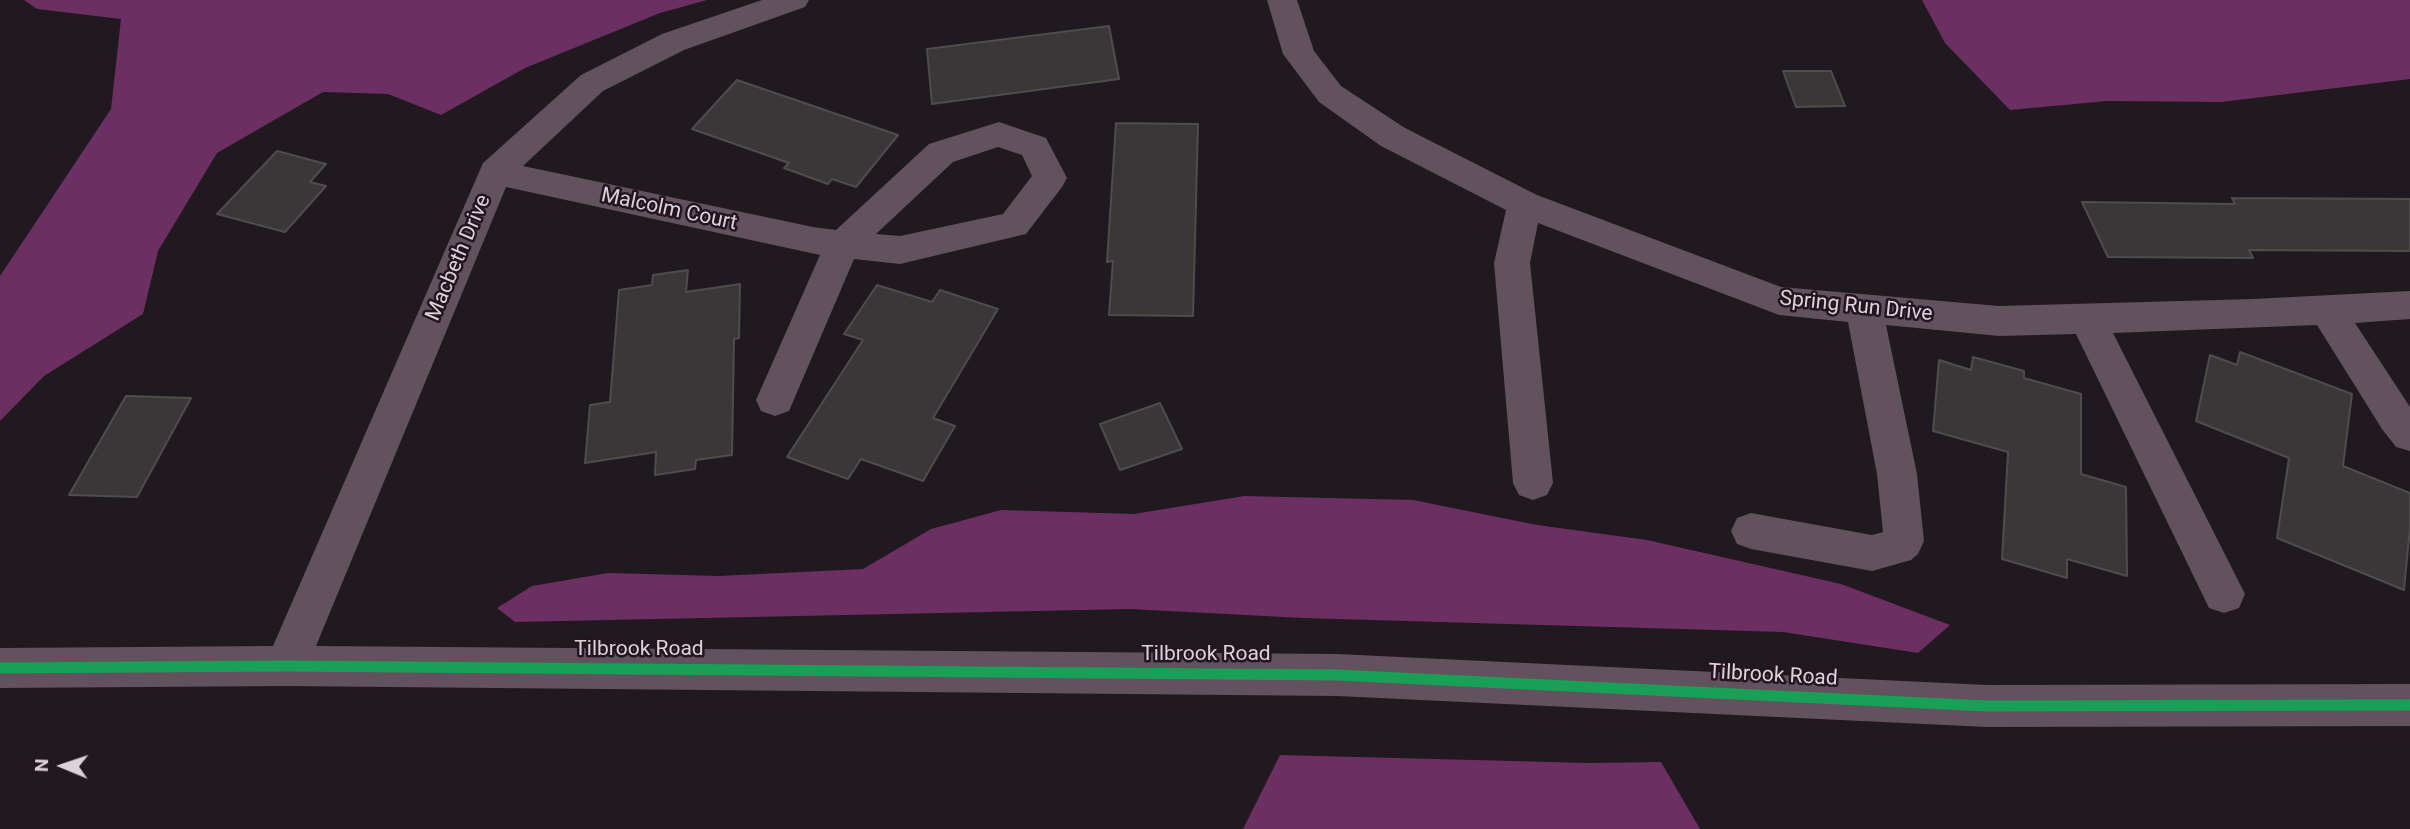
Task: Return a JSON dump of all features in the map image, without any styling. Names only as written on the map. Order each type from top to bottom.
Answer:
[{"type":"street","name":"Macbeth Drive","points":[[286,666],[495,172],[592,83],[673,42],[794,0]]},
{"type":"street","name":"Spring Run Drive","points":[[1282,0],[1299,54],[1330,94],[1393,138],[1525,204],[1779,301],[1999,321],[2410,305]]},
{"type":"street","name":"Malcolm Court","points":[[495,172],[813,241],[900,250],[1014,225],[1050,178],[1034,147],[999,134],[976,141],[941,153],[844,244]]},
{"type":"street","points":[[1525,204],[1512,263],[1533,483]]},
{"type":"street","points":[[775,400],[823,285],[844,244]]},
{"type":"street","points":[[1751,531],[1872,553],[1898,547],[1904,541],[1898,474],[1864,309]]},
{"type":"street","points":[[2327,310],[2396,418],[2410,435]]},
{"type":"street","points":[[2087,318],[2224,594]]},
{"type":"street","name":"Tilbrook Road","points":[[0,668],[286,666],[1337,675],[1987,706],[2410,705]]},
{"type":"shaded area","points":[[24,0],[707,0],[660,13],[525,68],[441,115],[388,94],[323,92],[217,153],[158,251],[143,314],[44,376],[0,421],[0,276],[111,109],[121,19],[37,9]]},
{"type":"shaded area","points":[[1922,0],[2410,0],[2410,79],[2221,102],[2107,101],[2010,110],[1945,43]]},
{"type":"shaded area","points":[[1244,496],[1413,500],[1537,525],[1647,540],[1841,584],[1950,625],[1918,653],[1783,632],[1303,618],[1130,609],[515,622],[497,608],[532,586],[608,573],[719,576],[863,569],[931,529],[1001,510],[1134,514]]},
{"type":"shaded area","points":[[1280,755],[1589,763],[1661,762],[1700,829],[1243,829]]},
{"type":"building","points":[[1109,26],[1119,79],[932,104],[927,49]]},
{"type":"building","points":[[1783,71],[1831,71],[1845,106],[1796,107]]},
{"type":"building","points":[[737,80],[898,135],[856,187],[832,179],[828,184],[784,168],[789,163],[692,129]]},
{"type":"building","points":[[1116,123],[1198,124],[1193,316],[1109,315],[1113,261],[1107,262]]},
{"type":"building","points":[[277,151],[326,164],[310,182],[326,186],[285,232],[217,214]]},
{"type":"building","points":[[2232,198],[2410,199],[2410,251],[2249,250],[2253,258],[2108,257],[2082,202],[2235,204]]},
{"type":"building","points":[[688,270],[686,292],[740,284],[739,338],[734,339],[732,455],[696,460],[695,469],[655,475],[656,452],[585,463],[590,405],[610,402],[619,290],[652,285],[653,275]]},
{"type":"building","points":[[877,285],[932,302],[940,290],[998,309],[933,418],[955,426],[923,481],[861,459],[848,479],[787,457],[863,340],[844,334]]},
{"type":"building","points":[[2240,352],[2352,394],[2343,466],[2410,493],[2404,590],[2277,538],[2289,458],[2196,421],[2210,355],[2237,365]]},
{"type":"building","points":[[1973,357],[2024,371],[2024,378],[2081,394],[2081,474],[2126,487],[2127,576],[2067,559],[2067,578],[2002,559],[2008,452],[1933,431],[1939,360],[1971,370]]},
{"type":"building","points":[[126,396],[191,398],[137,497],[69,495]]},
{"type":"building","points":[[1160,403],[1182,449],[1120,470],[1100,424]]},
{"type":"cycle path","points":[[0,668],[286,666],[1337,675],[1987,706],[2410,705]]}]
